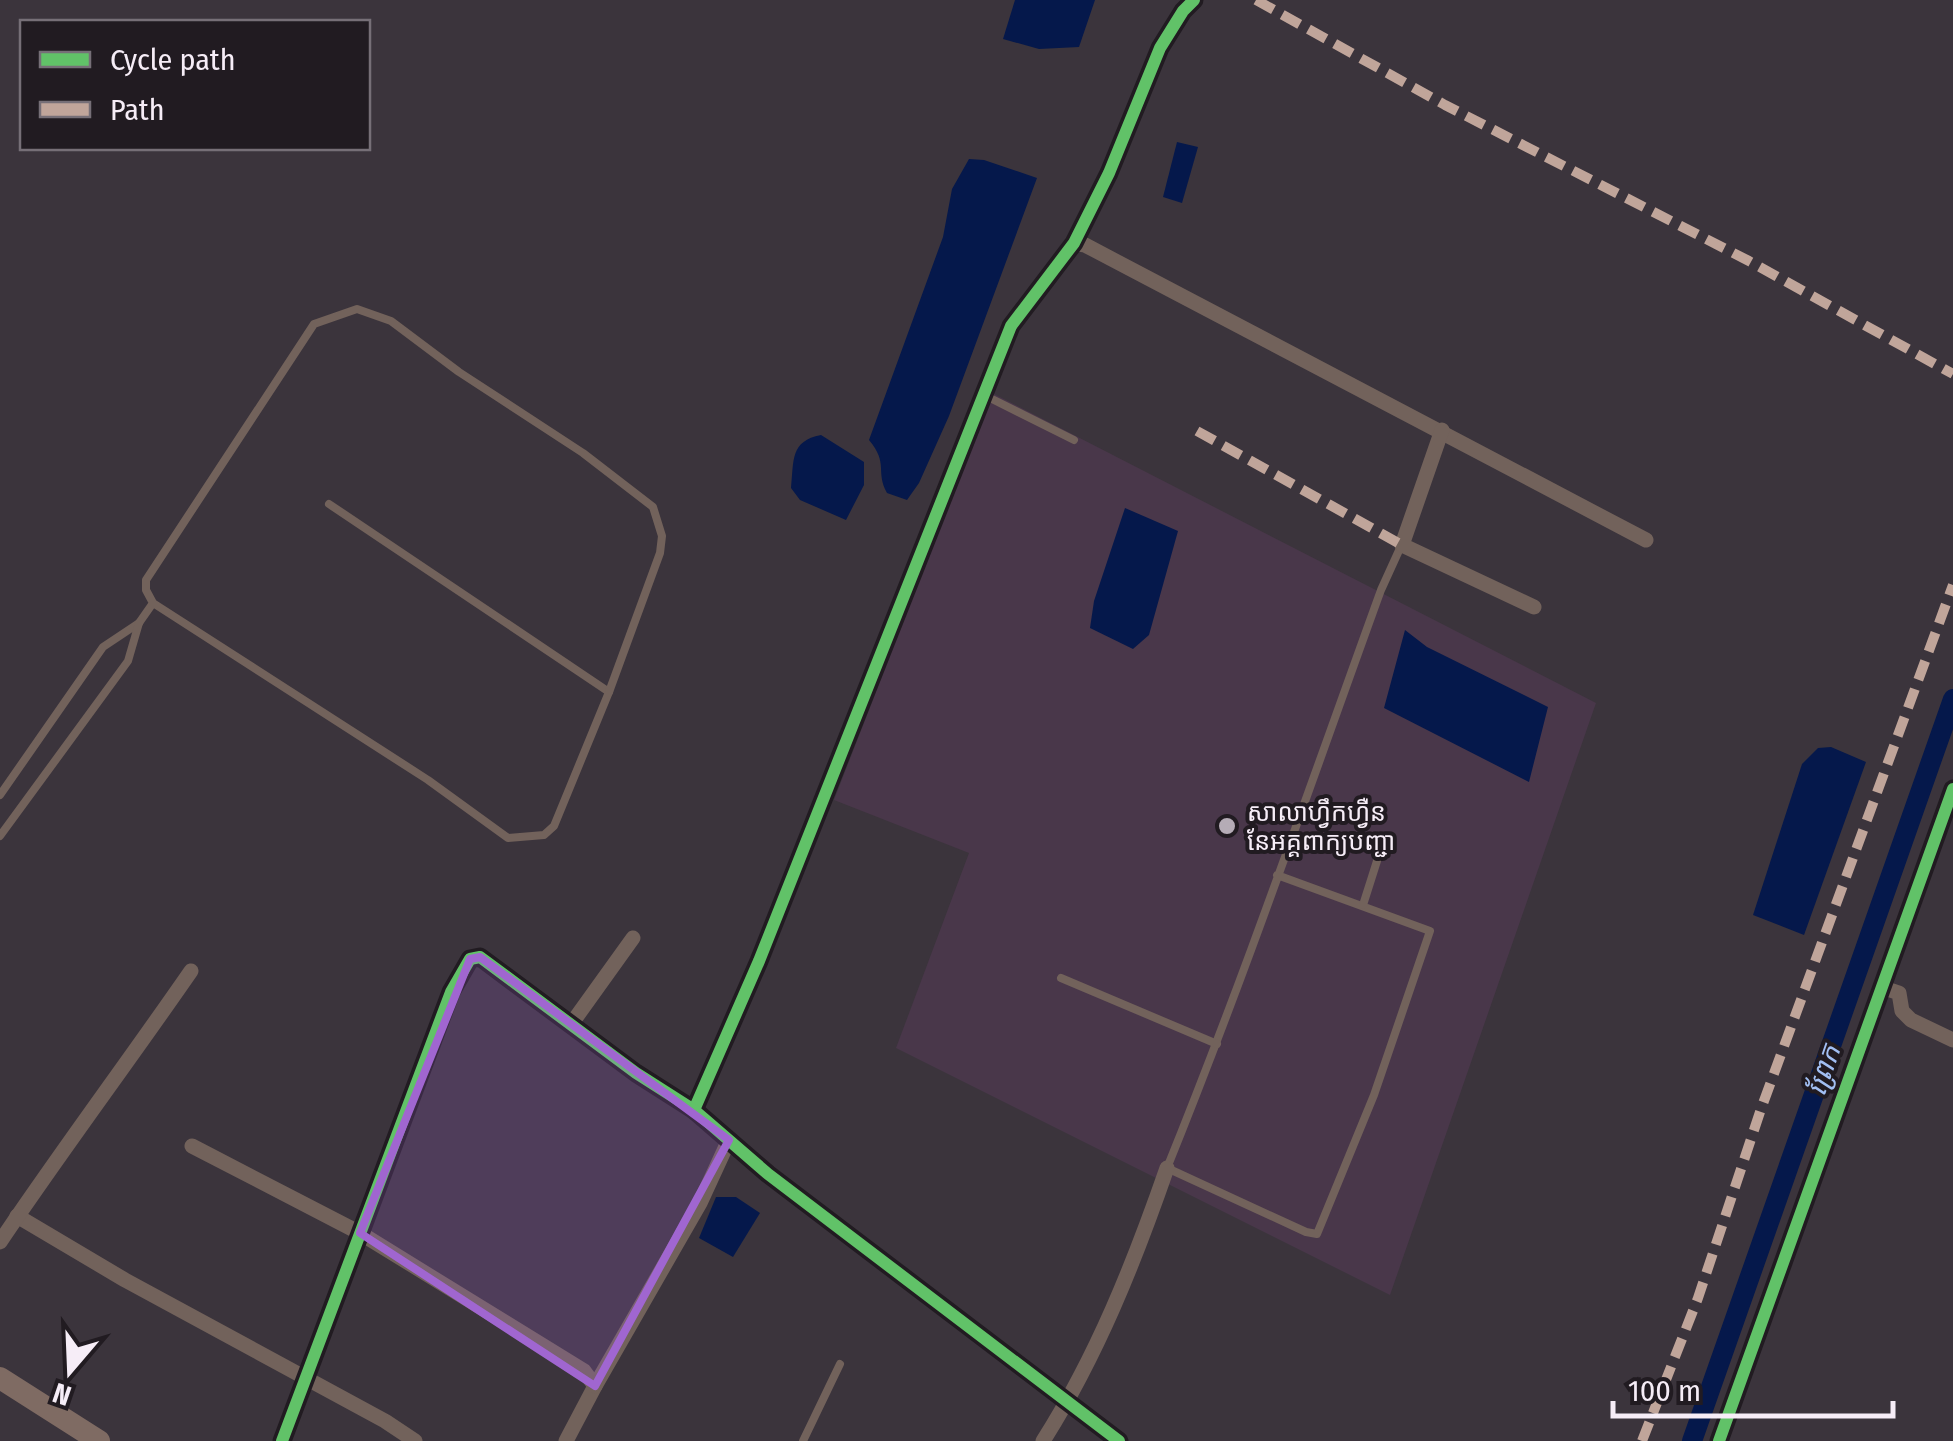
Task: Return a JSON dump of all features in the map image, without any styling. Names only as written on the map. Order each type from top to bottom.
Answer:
[{"type":"street","points":[[694,1110],[759,962],[1012,326],[1074,242],[1109,173],[1160,48],[1182,11],[1194,0]]},
{"type":"street","points":[[1074,242],[1442,430],[1646,540]]},
{"type":"street","points":[[1442,430],[1402,545],[1534,607]]},
{"type":"street","points":[[1719,1441],[1953,789]]},
{"type":"street","points":[[572,1022],[633,938]]},
{"type":"street","points":[[282,1441],[451,992],[470,959],[480,957],[636,1073],[694,1110],[768,1174],[1119,1441]]},
{"type":"street","points":[[0,1242],[52,1163],[191,971]]},
{"type":"street","points":[[1881,987],[1899,992],[1902,1010],[1911,1020],[1953,1040]]},
{"type":"street","points":[[566,1441],[700,1203],[729,1140]]},
{"type":"street","points":[[192,1146],[360,1233],[584,1371],[595,1386]]},
{"type":"street","points":[[1043,1441],[1110,1320],[1168,1168]]},
{"type":"street","points":[[17,1216],[415,1441]]},
{"type":"street","points":[[0,1378],[100,1441]]},
{"type":"lane","points":[[357,309],[390,321],[459,372],[583,453],[653,507],[662,536],[660,553],[608,692],[554,826],[544,835],[508,838],[428,780],[153,603],[146,580],[314,324],[357,309]]},
{"type":"lane","points":[[984,395],[1074,440]]},
{"type":"lane","points":[[328,504],[608,692]]},
{"type":"lane","points":[[1277,876],[1426,928],[1430,938],[1374,1095],[1317,1234],[1168,1168],[1217,1044],[1277,876],[1381,590],[1402,545]]},
{"type":"lane","points":[[0,836],[128,662],[139,623],[153,603]]},
{"type":"lane","points":[[0,795],[103,647],[139,623]]},
{"type":"lane","points":[[1363,905],[1377,861]]},
{"type":"lane","points":[[1060,978],[1217,1044]]},
{"type":"lane","points":[[804,1441],[840,1364]]},
{"type":"highlighted area","points":[[480,957],[729,1140],[595,1386],[360,1233],[470,959]]},
{"type":"shaded area","name":"សាលាហ្វឹកហ្វឺន នែអគ្គពាក្យបញ្ជា","points":[[992,393],[1596,703],[1390,1295],[896,1048],[969,853],[834,800]]},
{"type":"water","points":[[1015,0],[1095,0],[1079,47],[1039,49],[1003,39]]},
{"type":"water","points":[[1177,142],[1198,147],[1182,203],[1163,197]]},
{"type":"water","points":[[969,159],[984,160],[1037,178],[949,416],[919,483],[907,500],[887,493],[879,455],[869,440],[943,237],[952,189]]},
{"type":"water","points":[[821,435],[864,462],[864,485],[846,520],[800,500],[791,488],[799,447]]},
{"type":"water","points":[[1125,508],[1178,531],[1149,635],[1133,649],[1090,628],[1094,601]]},
{"type":"water","points":[[1405,630],[1427,647],[1548,707],[1529,782],[1384,708]]},
{"type":"water","points":[[1831,747],[1866,762],[1804,935],[1753,915],[1802,764],[1818,748]]},
{"type":"water","points":[[716,1197],[736,1197],[760,1213],[733,1257],[699,1238]]},
{"type":"waterway","name":"ព្រែក","points":[[1692,1441],[1953,699]]},
{"type":"marked path","points":[[1256,0],[1445,105],[1749,261],[1953,374]]},
{"type":"marked path","points":[[1197,431],[1402,545]]},
{"type":"marked path","points":[[1642,1441],[1698,1298],[1761,1109],[1953,585]]},
{"type":"cycle path","points":[[694,1110],[759,961],[1011,326],[1074,243],[1109,173],[1160,48],[1194,0]]},
{"type":"cycle path","points":[[1719,1441],[1953,789]]},
{"type":"cycle path","points":[[282,1441],[451,992],[470,959],[480,957],[636,1073],[694,1110],[768,1174],[1119,1441]]},
{"type":"place","name":"សាលាហ្វឹកហ្វឺន នែអគ្គពាក្យបញ្ជា","points":[[1227,826]]}]
